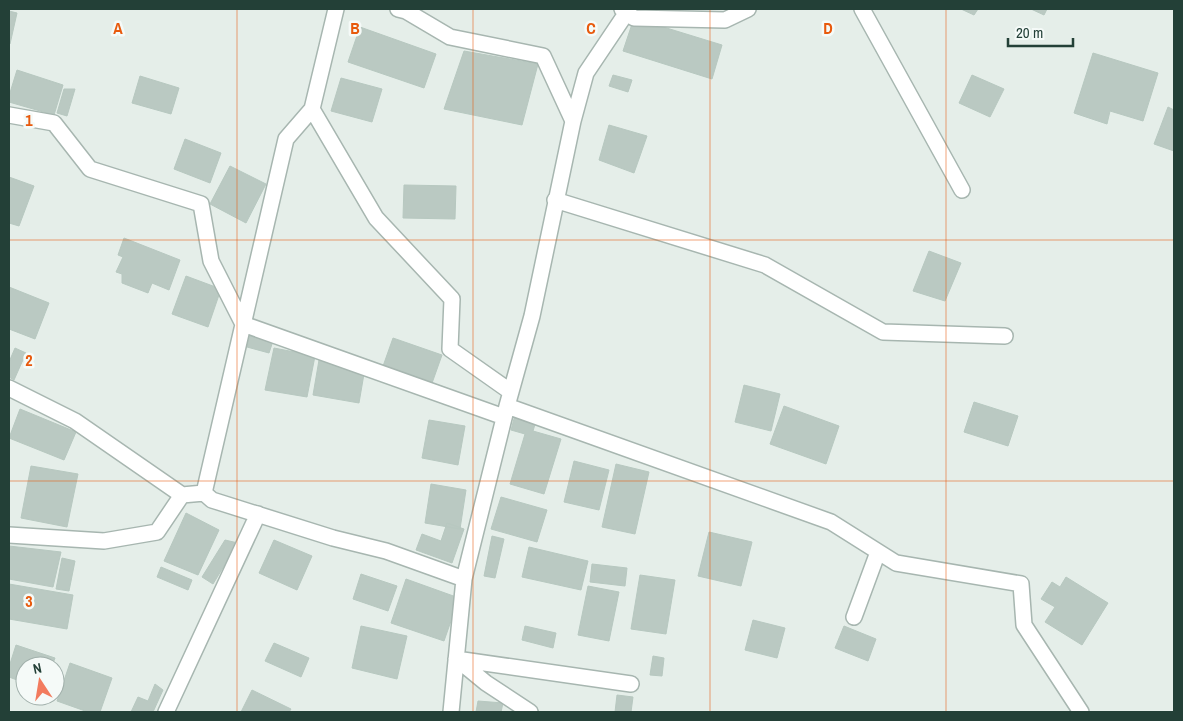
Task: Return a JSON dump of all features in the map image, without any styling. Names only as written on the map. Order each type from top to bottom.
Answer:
[{"type":"street","points":[[204,493],[286,139],[312,109],[336,9]]},
{"type":"street","points":[[398,9],[406,11],[450,36],[543,56],[573,121]]},
{"type":"street","points":[[450,712],[464,579],[507,405],[532,316],[555,200],[586,73],[624,11],[634,18],[725,20],[748,9]]},
{"type":"street","points":[[862,9],[962,190]]},
{"type":"street","points":[[312,109],[376,218],[452,299],[450,349],[507,405]]},
{"type":"street","points":[[9,116],[54,123],[90,169],[201,204],[211,261],[243,324],[507,405],[831,522],[896,563],[1022,584],[1024,625],[1080,712]]},
{"type":"street","points":[[555,200],[765,265],[883,332],[1005,336]]},
{"type":"street","points":[[9,388],[75,421],[182,495],[204,493],[212,500],[333,538],[386,551],[464,579]]},
{"type":"street","points":[[9,535],[104,541],[157,532],[182,495]]},
{"type":"street","points":[[166,712],[258,514]]},
{"type":"street","points":[[854,617],[878,552]]},
{"type":"street","points":[[456,659],[631,684]]},
{"type":"street","points":[[456,659],[486,683],[530,712]]},
{"type":"building","points":[[961,9],[978,9],[974,15]]},
{"type":"building","points":[[1031,9],[1047,9],[1044,15]]},
{"type":"building","points":[[9,11],[17,13],[10,44],[9,44]]},
{"type":"building","points":[[634,18],[722,45],[712,79],[623,51]]},
{"type":"building","points":[[360,27],[436,54],[424,88],[348,62]]},
{"type":"building","points":[[464,51],[538,64],[522,125],[444,109]]},
{"type":"building","points":[[1093,53],[1158,73],[1143,121],[1110,111],[1107,124],[1074,113]]},
{"type":"building","points":[[17,70],[63,85],[54,115],[9,102]]},
{"type":"building","points":[[613,75],[632,80],[628,92],[609,86]]},
{"type":"building","points":[[972,75],[1004,89],[990,117],[959,103]]},
{"type":"building","points":[[140,76],[179,88],[171,114],[132,103]]},
{"type":"building","points":[[341,78],[382,89],[372,122],[331,111]]},
{"type":"building","points":[[64,89],[75,89],[67,116],[57,113]]},
{"type":"building","points":[[1168,107],[1174,110],[1174,151],[1154,144]]},
{"type":"building","points":[[609,125],[647,136],[634,173],[599,160]]},
{"type":"building","points":[[185,139],[221,153],[210,183],[174,169]]},
{"type":"building","points":[[230,166],[266,184],[246,223],[210,204]]},
{"type":"building","points":[[9,177],[34,186],[19,226],[9,223]]},
{"type":"building","points":[[404,185],[456,186],[455,219],[403,218]]},
{"type":"building","points":[[124,238],[180,260],[169,290],[152,283],[148,293],[122,283],[122,274],[116,272],[123,257],[118,255]]},
{"type":"building","points":[[929,251],[961,263],[945,301],[913,291]]},
{"type":"building","points":[[186,276],[221,289],[208,327],[172,314]]},
{"type":"building","points":[[9,287],[49,303],[35,339],[9,329]]},
{"type":"building","points":[[251,331],[274,338],[269,353],[247,347]]},
{"type":"building","points":[[393,338],[442,355],[431,386],[382,369]]},
{"type":"building","points":[[15,348],[26,353],[14,380],[9,377],[9,362]]},
{"type":"building","points":[[274,348],[315,356],[307,397],[265,390]]},
{"type":"building","points":[[319,360],[365,368],[359,403],[313,395]]},
{"type":"building","points":[[744,385],[780,394],[771,431],[735,422]]},
{"type":"building","points":[[974,402],[1018,416],[1008,446],[964,432]]},
{"type":"building","points":[[784,406],[839,426],[826,464],[770,444]]},
{"type":"building","points":[[20,409],[76,432],[64,460],[9,438]]},
{"type":"building","points":[[515,415],[536,421],[533,431],[561,439],[544,494],[510,484],[525,434],[511,430]]},
{"type":"building","points":[[429,420],[465,426],[458,465],[422,458]]},
{"type":"building","points":[[574,461],[609,470],[599,510],[564,502]]},
{"type":"building","points":[[616,464],[649,472],[635,534],[602,527]]},
{"type":"building","points":[[31,466],[78,474],[67,527],[21,518]]},
{"type":"building","points":[[431,484],[466,490],[460,529],[425,523]]},
{"type":"building","points":[[501,497],[547,510],[537,542],[491,529]]},
{"type":"building","points":[[186,513],[219,530],[198,575],[164,561]]},
{"type":"building","points":[[447,523],[464,529],[452,563],[416,550],[422,534],[441,541]]},
{"type":"building","points":[[709,532],[752,542],[741,586],[698,576]]},
{"type":"building","points":[[492,536],[504,539],[495,578],[484,576]]},
{"type":"building","points":[[225,540],[238,543],[213,584],[202,577]]},
{"type":"building","points":[[274,540],[312,556],[297,590],[259,573]]},
{"type":"building","points":[[9,546],[61,552],[53,587],[9,579]]},
{"type":"building","points":[[529,547],[588,561],[581,590],[522,577]]},
{"type":"building","points":[[62,558],[75,561],[69,591],[56,589]]},
{"type":"building","points":[[592,564],[627,568],[625,586],[590,582]]},
{"type":"building","points":[[161,567],[192,580],[188,590],[157,577]]},
{"type":"building","points":[[361,574],[397,586],[388,611],[353,599]]},
{"type":"building","points":[[640,575],[675,580],[666,634],[631,629]]},
{"type":"building","points":[[1066,577],[1108,603],[1082,645],[1045,622],[1055,607],[1041,599],[1052,582],[1060,587]]},
{"type":"building","points":[[406,579],[459,598],[444,641],[391,623]]},
{"type":"building","points":[[9,584],[73,595],[67,629],[9,619]]},
{"type":"building","points":[[588,586],[619,592],[609,641],[578,635]]},
{"type":"building","points":[[753,620],[785,628],[777,658],[745,650]]},
{"type":"building","points":[[361,626],[407,636],[397,679],[352,668]]},
{"type":"building","points":[[525,626],[556,633],[553,648],[522,640]]},
{"type":"building","points":[[844,626],[876,639],[868,661],[835,648]]},
{"type":"building","points":[[274,643],[309,658],[301,677],[265,661]]},
{"type":"building","points":[[16,645],[49,656],[15,656],[15,679],[9,677],[9,667]]},
{"type":"building","points":[[653,656],[664,658],[662,676],[650,675]]},
{"type":"building","points":[[70,663],[112,678],[100,712],[88,712],[65,704],[65,678]]},
{"type":"building","points":[[155,684],[163,690],[153,712],[131,712],[138,697],[148,701]]},
{"type":"building","points":[[252,690],[291,709],[289,712],[241,712]]},
{"type":"building","points":[[617,695],[633,697],[631,712],[615,712]]},
{"type":"building","points":[[478,701],[503,703],[501,712],[476,712]]}]
